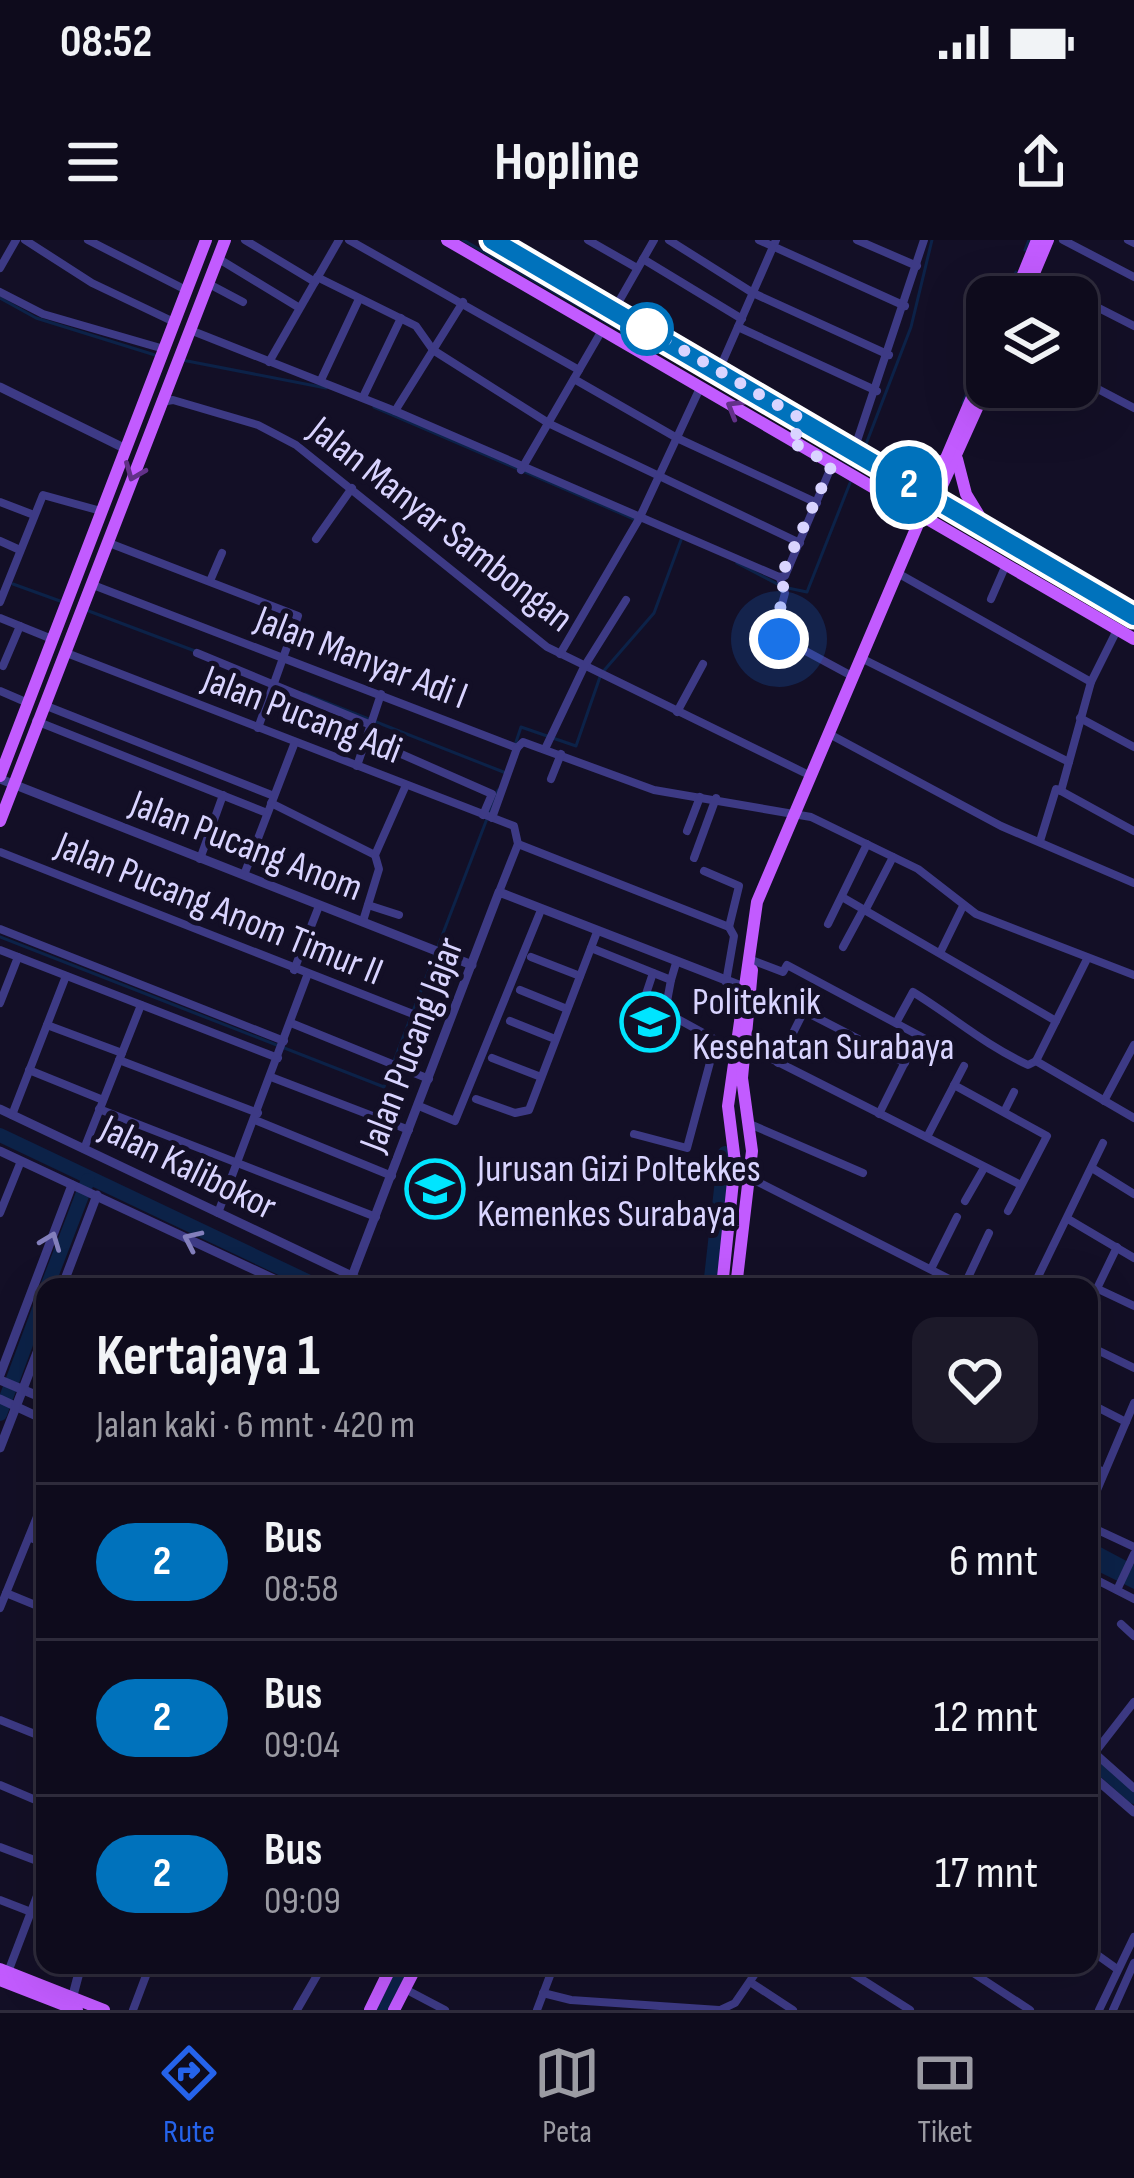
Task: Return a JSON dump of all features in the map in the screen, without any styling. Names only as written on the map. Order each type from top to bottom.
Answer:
[{"type":"main road","points":[[5,780],[36,721],[35,704],[52,639],[89,584],[167,398],[224,240]]},
{"type":"main road","points":[[447,240],[1134,639]]},
{"type":"main road","points":[[492,240],[1134,616]]},
{"type":"main road","points":[[0,821],[5,746],[63,652],[101,512],[201,241]]},
{"type":"main road","points":[[1033,275],[1045,242]]},
{"type":"main road","points":[[1026,276],[1045,242]]},
{"type":"main road","points":[[970,408],[952,458],[966,494],[994,537]]},
{"type":"main road","points":[[735,1278],[735,1156],[728,1109],[757,902],[833,736],[850,675],[909,538],[976,408]]},
{"type":"main road","points":[[788,440],[799,432],[800,418]]},
{"type":"main road","points":[[874,462],[918,470],[952,458]]},
{"type":"main road","points":[[886,497],[905,517],[909,538]]},
{"type":"main road","points":[[725,1278],[750,1178],[746,988],[764,904],[809,776],[865,660],[922,519]]},
{"type":"main road","points":[[728,1109],[739,1112],[747,1104]]},
{"type":"main road","points":[[732,1130],[752,1125]]},
{"type":"main road","points":[[370,2010],[388,1974]]},
{"type":"main road","points":[[394,2010],[412,1974]]},
{"type":"main road","points":[[3,1980],[67,2005],[104,2010]]},
{"type":"street","points":[[0,268],[16,240]]},
{"type":"street","points":[[25,240],[92,283],[174,322]]},
{"type":"street","points":[[88,240],[186,290]]},
{"type":"street","points":[[245,240],[418,327],[433,350],[550,424],[800,543]]},
{"type":"street","points":[[269,362],[339,240]]},
{"type":"street","points":[[349,240],[463,302],[677,438],[817,503]]},
{"type":"street","points":[[588,240],[877,392]]},
{"type":"street","points":[[614,310],[654,240]]},
{"type":"street","points":[[668,240],[752,292],[889,355]]},
{"type":"street","points":[[759,240],[905,307]]},
{"type":"street","points":[[857,240],[917,266]]},
{"type":"street","points":[[1064,240],[1134,277]]},
{"type":"street","points":[[855,450],[905,307],[921,242]]},
{"type":"street","points":[[718,370],[774,244]]},
{"type":"street","points":[[218,259],[299,308]]},
{"type":"street","points":[[1033,275],[1134,326]]},
{"type":"street","points":[[208,283],[243,302]]},
{"type":"street","points":[[0,292],[43,314],[162,353]]},
{"type":"street","points":[[320,380],[359,299]]},
{"type":"street","points":[[395,411],[463,302]]},
{"type":"street","points":[[363,397],[401,318]]},
{"type":"street","points":[[190,330],[363,397],[521,470],[783,577]]},
{"type":"street","points":[[521,470],[601,332]]},
{"type":"street","points":[[0,387],[126,449]]},
{"type":"street","points":[[560,655],[638,520],[700,388]]},
{"type":"street","points":[[1098,389],[1134,408]]},
{"type":"street","name":"Jalan Manyar Sambongan","points":[[167,398],[275,432],[560,655],[809,776]]},
{"type":"street","points":[[834,466],[783,577],[785,592],[774,634],[850,675]]},
{"type":"street","points":[[316,539],[352,488]]},
{"type":"street","points":[[0,602],[45,494],[101,512]]},
{"type":"street","points":[[0,502],[34,515]]},
{"type":"street","points":[[0,541],[20,550]]},
{"type":"street","points":[[106,542],[298,615],[258,728]]},
{"type":"street","points":[[210,581],[222,554]]},
{"type":"street","points":[[991,598],[1005,567]]},
{"type":"street","points":[[0,568],[9,579]]},
{"type":"street","points":[[901,575],[1091,682]]},
{"type":"street","name":"Jalan Manyar Adi I","points":[[89,584],[515,747],[523,742],[545,747],[648,788],[798,815],[925,874],[963,906],[1132,976]]},
{"type":"street","points":[[545,747],[584,668],[626,600]]},
{"type":"street","points":[[0,618],[52,639]]},
{"type":"street","points":[[3,666],[20,626]]},
{"type":"street","points":[[1061,791],[1091,682],[1117,630]]},
{"type":"street","name":"Jalan Pucang Adi","points":[[63,652],[519,832]]},
{"type":"street","points":[[197,653],[372,722]]},
{"type":"street","points":[[865,660],[1069,762]]},
{"type":"street","points":[[677,712],[703,664]]},
{"type":"street","points":[[0,691],[166,754],[376,855]]},
{"type":"street","points":[[357,766],[381,694]]},
{"type":"street","points":[[1080,718],[1134,747]]},
{"type":"street","points":[[36,721],[223,795],[271,804]]},
{"type":"street","points":[[833,736],[1134,883]]},
{"type":"street","points":[[367,739],[492,794],[488,817]]},
{"type":"street","points":[[244,877],[295,742]]},
{"type":"street","points":[[488,817],[515,747]]},
{"type":"street","points":[[146,765],[152,748]]},
{"type":"street","points":[[159,771],[166,754]]},
{"type":"street","points":[[551,779],[561,754]]},
{"type":"street","name":"Jalan Pucang Anom","points":[[5,780],[472,965]]},
{"type":"street","points":[[363,921],[379,869],[376,855],[406,785]]},
{"type":"street","points":[[1040,841],[1056,789],[1134,831]]},
{"type":"street","points":[[200,859],[223,795]]},
{"type":"street","points":[[687,831],[700,796]]},
{"type":"street","points":[[694,858],[716,798]]},
{"type":"street","name":"Jalan Pucang Jajar","points":[[352,1278],[519,832]]},
{"type":"street","points":[[518,844],[729,927],[734,936],[727,982]]},
{"type":"street","points":[[829,924],[867,844]]},
{"type":"street","name":"Jalan Pucang Anom Timur II","points":[[0,852],[307,976],[414,1014]]},
{"type":"street","points":[[843,947],[893,857]]},
{"type":"street","points":[[704,871],[740,886],[729,927]]},
{"type":"street","points":[[500,892],[746,988]]},
{"type":"street","points":[[842,897],[1056,1021]]},
{"type":"street","points":[[368,905],[399,915]]},
{"type":"street","points":[[294,970],[319,906]]},
{"type":"street","points":[[940,952],[963,906]]},
{"type":"street","points":[[418,1106],[455,1121],[541,910]]},
{"type":"street","points":[[0,929],[281,1048]]},
{"type":"street","points":[[476,1099],[527,1112],[597,932]]},
{"type":"street","points":[[591,948],[671,980]]},
{"type":"street","points":[[0,950],[141,1006],[281,1048]]},
{"type":"street","points":[[0,1003],[18,957]]},
{"type":"street","points":[[531,957],[580,976]]},
{"type":"street","points":[[896,1023],[913,992],[953,1016],[972,1038],[1026,1064],[1036,1060],[1087,959]]},
{"type":"street","points":[[754,961],[783,971],[787,965],[931,1042]]},
{"type":"street","points":[[634,1134],[685,1149],[697,1122],[716,1040],[668,1016],[665,1004],[676,963]]},
{"type":"street","points":[[653,973],[645,997],[665,1004]]},
{"type":"street","points":[[12,1114],[66,976]]},
{"type":"street","points":[[218,1213],[307,976]]},
{"type":"street","points":[[520,991],[567,1009]]},
{"type":"street","points":[[778,1063],[813,993]]},
{"type":"street","points":[[84,1148],[141,1006]]},
{"type":"street","points":[[804,1011],[905,1063]]},
{"type":"street","points":[[510,1021],[555,1039]]},
{"type":"street","points":[[291,1023],[429,1078]]},
{"type":"street","points":[[47,1025],[392,1176]]},
{"type":"street","points":[[1104,1101],[1134,1045]]},
{"type":"street","points":[[744,1046],[1021,1185]]},
{"type":"street","points":[[879,1114],[913,1046]]},
{"type":"street","points":[[492,1058],[541,1078]]},
{"type":"street","points":[[1036,1060],[1134,1118]]},
{"type":"street","points":[[927,1137],[964,1066]]},
{"type":"street","points":[[29,1070],[239,1164],[376,1217]]},
{"type":"street","points":[[271,1077],[409,1130]]},
{"type":"street","points":[[954,1085],[1047,1137],[1008,1211]]},
{"type":"street","points":[[1004,1112],[1014,1092]]},
{"type":"street","name":"Jalan Kalibokor","points":[[0,1109],[218,1213],[341,1278]]},
{"type":"street","points":[[752,1125],[863,1173]]},
{"type":"street","points":[[1038,1278],[1103,1143]]},
{"type":"street","points":[[0,1151],[19,1164],[272,1278]]},
{"type":"street","points":[[0,1213],[19,1164]]},
{"type":"street","points":[[965,1202],[984,1168]]},
{"type":"street","points":[[1092,1168],[1134,1194]]},
{"type":"street","points":[[750,1178],[947,1278]]},
{"type":"street","points":[[39,1278],[74,1185]]},
{"type":"street","points":[[65,1278],[95,1195]]},
{"type":"street","points":[[931,1269],[957,1217]]},
{"type":"street","points":[[1068,1219],[1134,1258]]},
{"type":"street","points":[[965,1278],[989,1233]]},
{"type":"street","points":[[1117,1247],[1098,1288],[1134,1306]]},
{"type":"street","points":[[36,1287],[2,1379],[36,1396]]},
{"type":"street","points":[[1098,1350],[1134,1368]]},
{"type":"street","points":[[0,1448],[36,1353]]},
{"type":"street","points":[[0,1399],[36,1416]]},
{"type":"street","points":[[1098,1487],[1134,1403]]},
{"type":"street","points":[[1098,1408],[1126,1423]]},
{"type":"street","points":[[1098,1469],[1104,1472]]},
{"type":"street","points":[[0,1608],[36,1520]]},
{"type":"street","points":[[1098,1532],[1133,1554],[1119,1587]]},
{"type":"street","points":[[29,1537],[36,1540]]},
{"type":"street","points":[[1098,1579],[1134,1599]]},
{"type":"street","points":[[6,1593],[36,1605]]},
{"type":"street","points":[[1121,1624],[1134,1636]]},
{"type":"street","points":[[1098,1747],[1134,1702]]},
{"type":"street","points":[[0,1720],[36,1734]]},
{"type":"street","points":[[1098,1759],[1134,1788]]},
{"type":"street","points":[[1098,1780],[1132,1805]]},
{"type":"street","points":[[0,1786],[36,1800]]},
{"type":"street","points":[[0,1847],[36,1861]]},
{"type":"street","points":[[3,1980],[36,1899]]},
{"type":"street","points":[[0,1900],[31,1912]]},
{"type":"street","points":[[1101,2006],[1134,1937]]},
{"type":"street","points":[[1098,1955],[1127,1975]]},
{"type":"street","points":[[1113,2008],[1134,1963]]},
{"type":"street","points":[[67,2005],[78,1974]]},
{"type":"street","points":[[133,2010],[147,1974]]},
{"type":"street","points":[[297,2010],[318,1974]]},
{"type":"street","points":[[537,2010],[550,1974]]},
{"type":"street","points":[[543,1993],[631,2008],[720,2010],[735,2003],[755,1974]]},
{"type":"street","points":[[853,1974],[910,2010]]},
{"type":"street","points":[[973,1974],[1016,2006],[1030,2010]]},
{"type":"street","points":[[750,1982],[794,2010]]},
{"type":"street","points":[[405,1989],[445,2010]]},
{"type":"water","points":[[1098,1546],[1134,1565],[1134,1589],[1098,1571]]},
{"type":"waterway","points":[[463,240],[790,427]]},
{"type":"waterway","points":[[863,452],[911,327],[932,240]]},
{"type":"waterway","points":[[1025,250],[1029,240]]},
{"type":"waterway","points":[[1014,276],[1016,272]]},
{"type":"waterway","points":[[0,298],[36,318],[155,355]]},
{"type":"waterway","points":[[182,360],[326,388]]},
{"type":"waterway","points":[[963,403],[966,395]]},
{"type":"waterway","points":[[374,407],[634,519]]},
{"type":"waterway","points":[[812,440],[856,468]]},
{"type":"waterway","points":[[737,563],[783,587],[807,592],[850,483]]},
{"type":"waterway","points":[[516,742],[521,727],[576,746],[601,674],[654,613],[681,540]]},
{"type":"waterway","points":[[13,584],[60,601]]},
{"type":"waterway","points":[[86,610],[195,651]]},
{"type":"waterway","points":[[305,694],[506,773]]},
{"type":"waterway","points":[[0,937],[384,1087],[498,790]]},
{"type":"waterway","points":[[0,1135],[301,1278]]},
{"type":"waterway","points":[[711,1278],[725,1153]]},
{"type":"waterway","points":[[50,1278],[88,1180]]},
{"type":"waterway","points":[[0,1414],[36,1317]]},
{"type":"waterway","points":[[1098,1765],[1134,1797]]},
{"type":"waterway","points":[[382,2010],[400,1974]]},
{"type":"bus line","name":"2","points":[[492,240],[1134,616]]},
{"type":"place","name":"Politeknik Kesehatan Surabaya","points":[[650,1022]]},
{"type":"place","name":"Jurusan Gizi Poltekkes Kemenkes Surabaya","points":[[435,1189]]},
{"type":"route","points":[[647,329],[800,418],[799,432],[788,440],[832,465],[785,576],[780,578],[785,592],[773,632],[779,639]]}]
